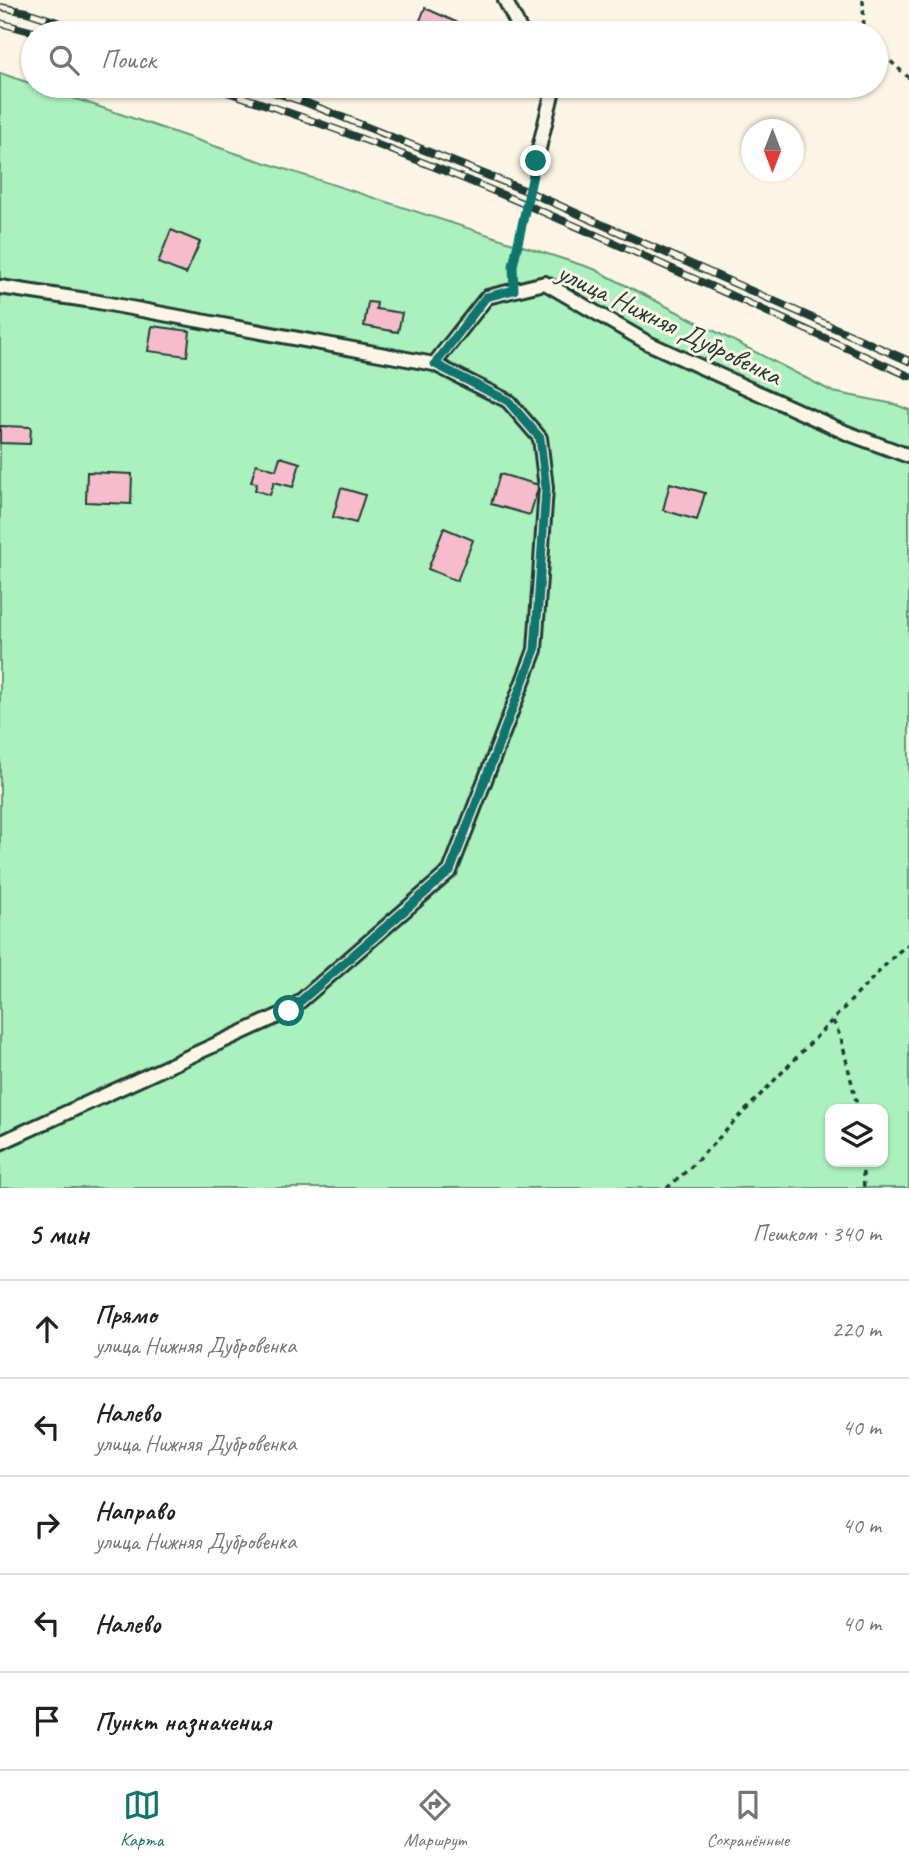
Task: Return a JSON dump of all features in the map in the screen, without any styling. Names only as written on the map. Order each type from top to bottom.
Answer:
[{"type":"lane","points":[[505,0],[516,21]]},
{"type":"lane","points":[[536,161],[551,98]]},
{"type":"lane","name":"улица Нижняя Дубровенка","points":[[435,364],[486,297],[545,283],[648,343],[847,433],[909,456]]},
{"type":"lane","points":[[0,287],[93,301],[435,364],[508,401],[540,438],[546,488],[535,650],[450,871],[289,1011],[0,1143]]},
{"type":"path","points":[[863,0],[864,21]]},
{"type":"path","points":[[888,59],[909,78]]},
{"type":"path","points":[[514,290],[513,266],[536,161]]},
{"type":"path","points":[[667,1188],[689,1169],[897,953],[909,944]]},
{"type":"path","points":[[833,1020],[841,1038],[857,1104]]},
{"type":"path","points":[[862,1167],[864,1188]]},
{"type":"green space","points":[[0,73],[21,80],[21,98],[73,98],[594,269],[833,392],[894,404],[909,410],[909,1188],[0,1188]]},
{"type":"building","points":[[425,8],[454,21],[420,21]]},
{"type":"building","points":[[171,230],[200,242],[186,274],[158,263]]},
{"type":"building","points":[[368,302],[377,303],[376,309],[402,313],[398,332],[364,326]]},
{"type":"building","points":[[152,326],[190,331],[187,356],[148,351]]},
{"type":"building","points":[[0,426],[31,427],[30,444],[0,443]]},
{"type":"building","points":[[280,457],[300,463],[293,487],[274,482],[270,495],[255,490],[257,483],[251,482],[256,464],[276,470]]},
{"type":"building","points":[[87,472],[132,474],[131,504],[86,502]]},
{"type":"building","points":[[500,474],[539,485],[530,515],[491,504]]},
{"type":"building","points":[[670,483],[705,493],[697,520],[663,510]]},
{"type":"building","points":[[341,488],[365,495],[356,523],[333,517]]},
{"type":"building","points":[[444,528],[473,540],[457,581],[428,569]]},
{"type":"railway","points":[[0,7],[54,21]]},
{"type":"railway","points":[[0,23],[21,29]]},
{"type":"railway","points":[[244,98],[387,148],[563,220],[909,376]]},
{"type":"railway","points":[[292,98],[529,192],[909,361]]},
{"type":"route","points":[[289,1011],[450,871],[535,650],[546,488],[540,438],[508,401],[435,364],[486,297],[514,290],[513,266],[536,161]]}]
